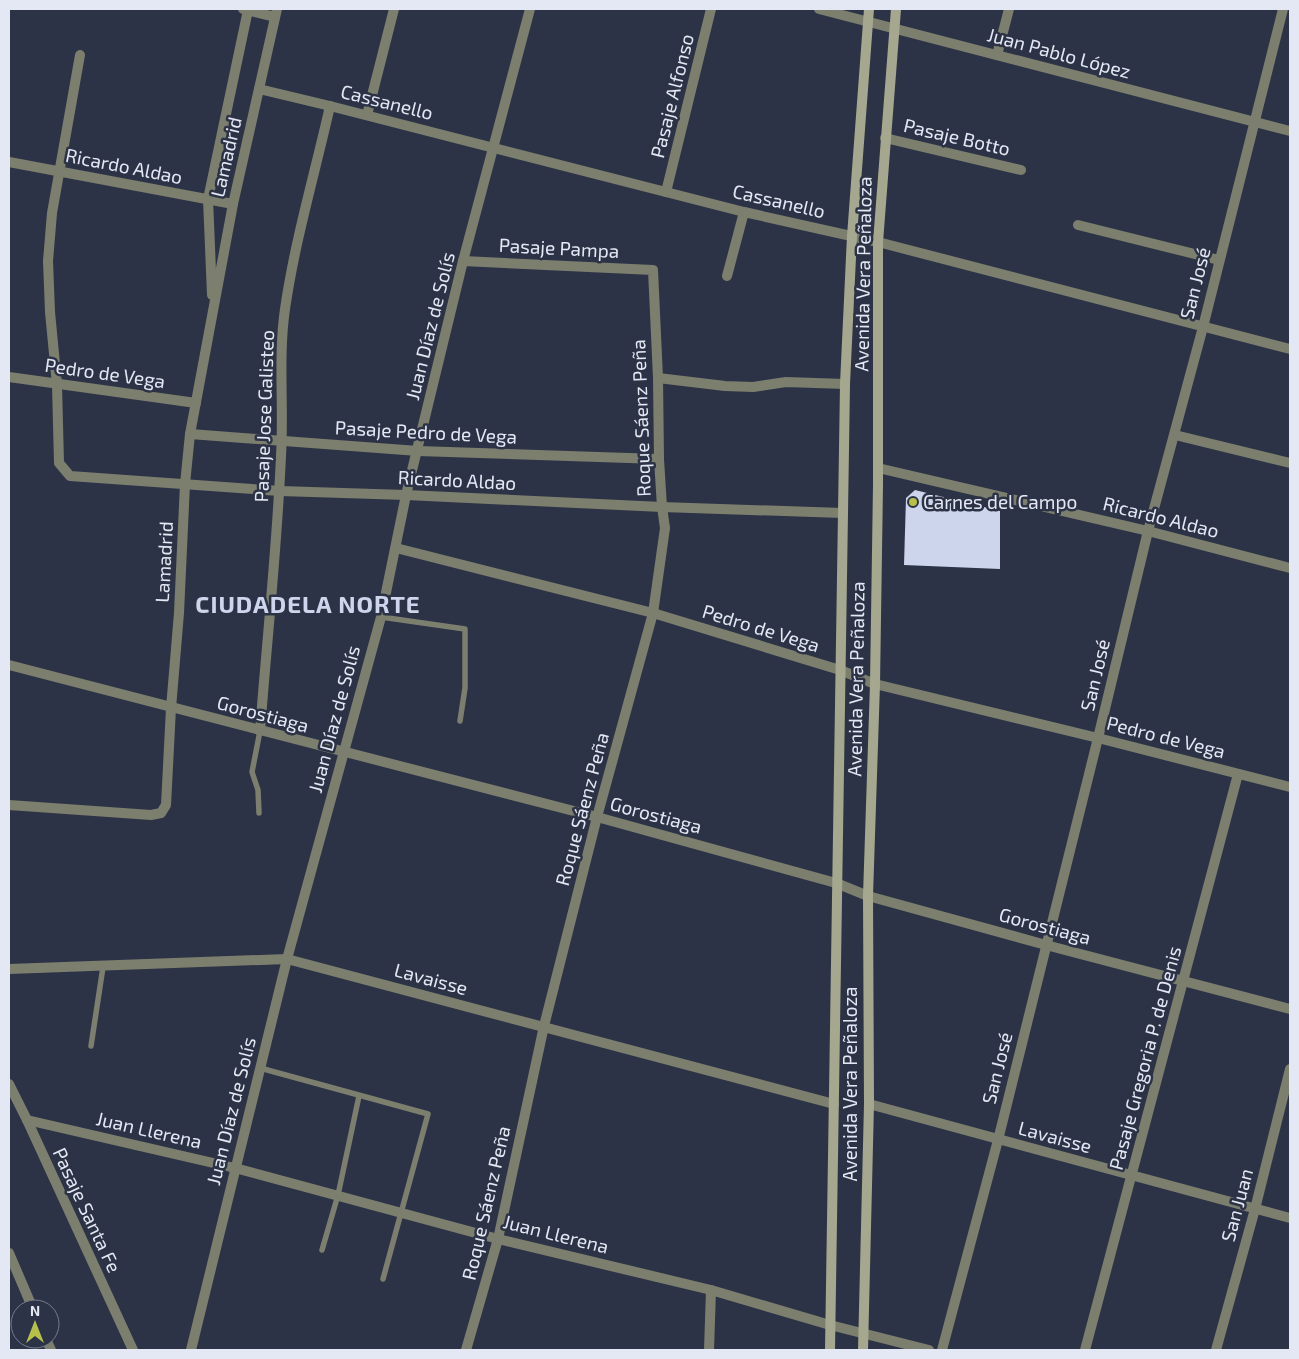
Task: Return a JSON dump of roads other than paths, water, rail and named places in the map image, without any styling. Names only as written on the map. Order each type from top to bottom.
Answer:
[{"type":"main road","name":"Avenida Vera Peñaloza","points":[[830,1350],[845,384],[852,236],[869,9]]},
{"type":"main road","name":"Avenida Vera Peñaloza","points":[[863,1350],[869,1104],[868,896],[875,684],[878,468],[878,242],[896,9]]},
{"type":"street","points":[[246,9],[276,13]]},
{"type":"street","name":"Lamadrid","points":[[212,314],[208,199],[246,9]]},
{"type":"street","points":[[367,115],[394,9]]},
{"type":"street","name":"Juan Díaz de Solís","points":[[191,1350],[287,959],[381,617],[406,495],[463,261],[530,9]]},
{"type":"street","name":"Pasaje Alfonso","points":[[666,192],[712,9]]},
{"type":"street","name":"Juan Pablo López","points":[[819,9],[1290,131]]},
{"type":"street","points":[[998,55],[1009,9]]},
{"type":"street","name":"Lamadrid","points":[[9,806],[151,815],[162,814],[166,805],[171,708],[179,613],[185,484],[190,434],[233,204],[276,13]]},
{"type":"street","name":"San José","points":[[942,1350],[998,1140],[1148,531],[1254,122],[1285,16]]},
{"type":"street","points":[[57,385],[50,312],[48,261],[52,213],[80,55]]},
{"type":"street","name":"Cassanello","points":[[260,89],[744,212],[878,242],[1290,349]]},
{"type":"street","name":"Pasaje Jose Galisteo","points":[[260,731],[280,491],[282,343],[285,310],[292,271],[330,106]]},
{"type":"street","name":"Pasaje Botto","points":[[885,138],[1021,170]]},
{"type":"street","name":"Ricardo Aldao","points":[[9,162],[233,204]]},
{"type":"street","points":[[727,276],[744,212]]},
{"type":"street","points":[[1078,225],[1219,260]]},
{"type":"street","name":"Pasaje Pampa","points":[[463,261],[653,270]]},
{"type":"street","name":"Roque Sáenz Peña","points":[[466,1350],[498,1238],[544,1026],[597,817],[653,613],[665,528],[659,459],[658,378],[653,270]]},
{"type":"street","name":"Pedro de Vega","points":[[9,377],[196,403]]},
{"type":"street","points":[[658,378],[725,386],[753,387],[786,382],[845,384]]},
{"type":"street","name":"Ricardo Aldao","points":[[57,385],[59,463],[70,476],[280,491],[843,513]]},
{"type":"street","name":"Pasaje Pedro de Vega","points":[[190,434],[418,451],[659,459]]},
{"type":"street","points":[[1174,435],[1290,463]]},
{"type":"street","name":"Ricardo Aldao","points":[[878,468],[1148,531],[1290,568]]},
{"type":"street","name":"Pedro de Vega","points":[[396,548],[653,613],[840,670],[875,684],[1098,738],[1290,788]]},
{"type":"street","name":"Gorostiaga","points":[[9,666],[597,817],[836,883],[868,896],[1046,945],[1290,1008]]},
{"type":"street","name":"Pasaje Gregoria P. de Denis","points":[[1085,1350],[1238,774]]},
{"type":"street","name":"Lavaisse","points":[[9,969],[287,959],[834,1104]]},
{"type":"street","name":"San Juan","points":[[1216,1350],[1290,1069]]},
{"type":"street","name":"Pasaje Santa Fe","points":[[9,1084],[132,1350]]},
{"type":"street","name":"Lavaisse","points":[[869,1104],[1290,1218]]},
{"type":"street","name":"Juan Llerena","points":[[27,1120],[235,1168],[498,1238],[711,1290],[830,1326],[929,1350]]},
{"type":"street","points":[[9,1253],[29,1299]]},
{"type":"street","points":[[709,1350],[711,1290]]},
{"type":"lane","points":[[381,617],[465,629],[465,688],[460,721]]},
{"type":"lane","points":[[259,813],[258,790],[252,772],[260,731]]},
{"type":"lane","points":[[91,1046],[103,967]]},
{"type":"lane","points":[[260,1068],[428,1114],[383,1279]]},
{"type":"lane","points":[[322,1250],[338,1195],[359,1096]]},
{"type":"place","name":"Carnes del Campo","points":[[913,502]]},
{"type":"district","name":"CIUDADELA NORTE","points":[[308,605]]}]
